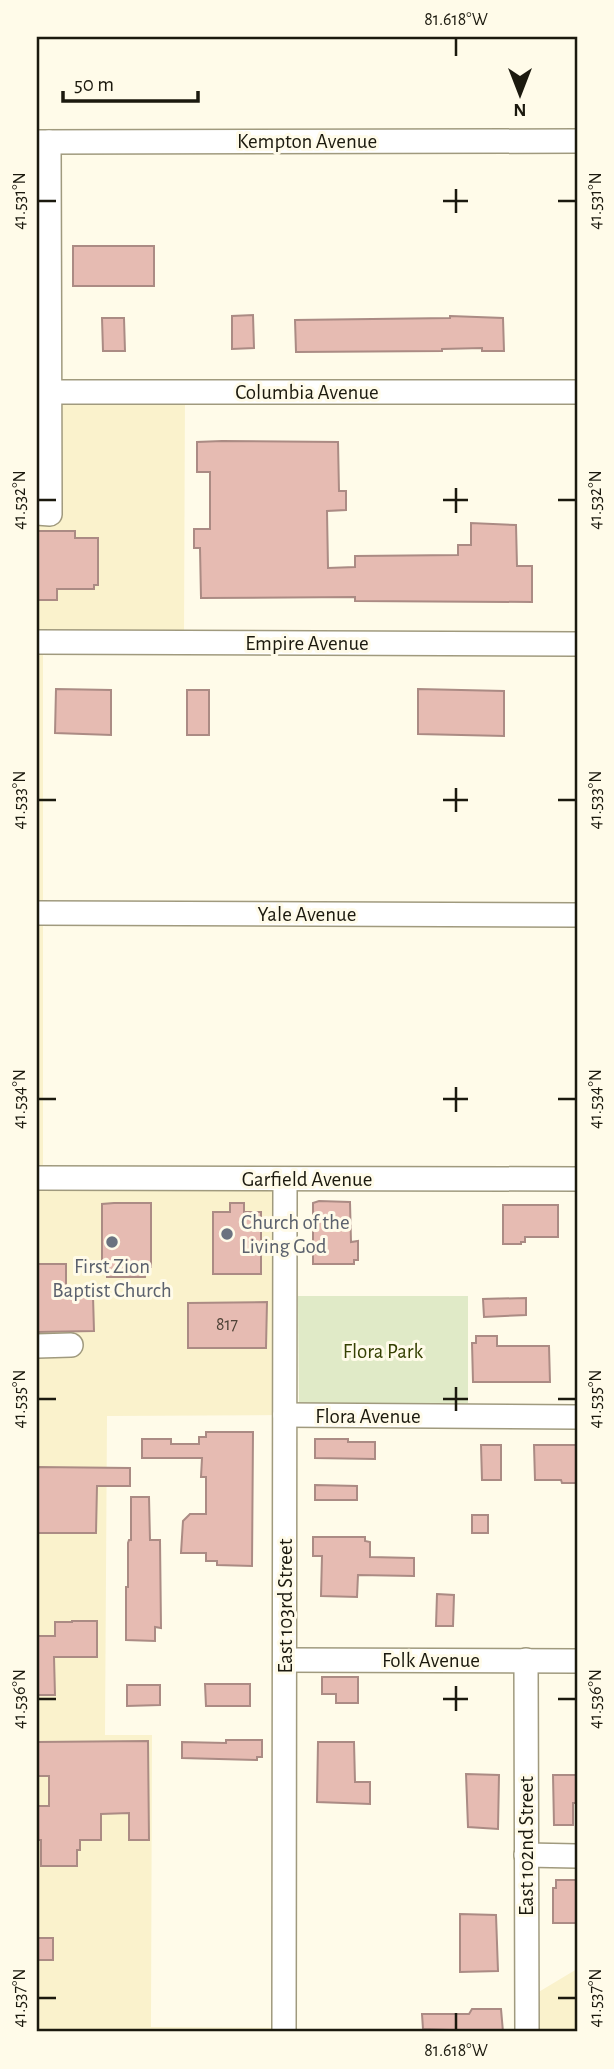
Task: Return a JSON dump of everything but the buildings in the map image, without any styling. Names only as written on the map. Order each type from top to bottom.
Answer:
[{"type":"street","name":"Kempton Avenue","points":[[43,142],[577,141]]},
{"type":"street","points":[[37,513],[50,514],[51,477],[43,392],[43,142]]},
{"type":"street","name":"Columbia Avenue","points":[[43,392],[577,392]]},
{"type":"street","name":"Empire Avenue","points":[[37,642],[577,644]]},
{"type":"street","name":"Yale Avenue","points":[[37,913],[577,915]]},
{"type":"street","name":"Garfield Avenue","points":[[37,1178],[577,1180]]},
{"type":"street","name":"East 103rd Street","points":[[284,2032],[285,1180]]},
{"type":"street","points":[[37,1346],[71,1345]]},
{"type":"street","name":"Flora Avenue","points":[[285,1415],[577,1417]]},
{"type":"street","name":"Folk Avenue","points":[[285,1660],[577,1661]]},
{"type":"street","name":"East 102nd Street","points":[[526,1660],[527,2032]]},
{"type":"street","points":[[526,1856],[577,1856]]},
{"type":"shaded area","points":[[37,142],[49,142],[50,392],[185,392],[184,642],[43,642],[43,1178],[285,1179],[285,1415],[107,1416],[105,1735],[152,1735],[151,2027],[284,2028],[284,2032],[37,2032]]},
{"type":"shaded area","points":[[577,1969],[577,2032],[527,2032],[527,1999]]},
{"type":"green space","name":"Flora Park","points":[[298,1296],[468,1296],[468,1403],[299,1405]]},
{"type":"place","name":"Church of the Living God","points":[[227,1234]]},
{"type":"place","name":"First Zion Baptist Church","points":[[112,1242]]}]
